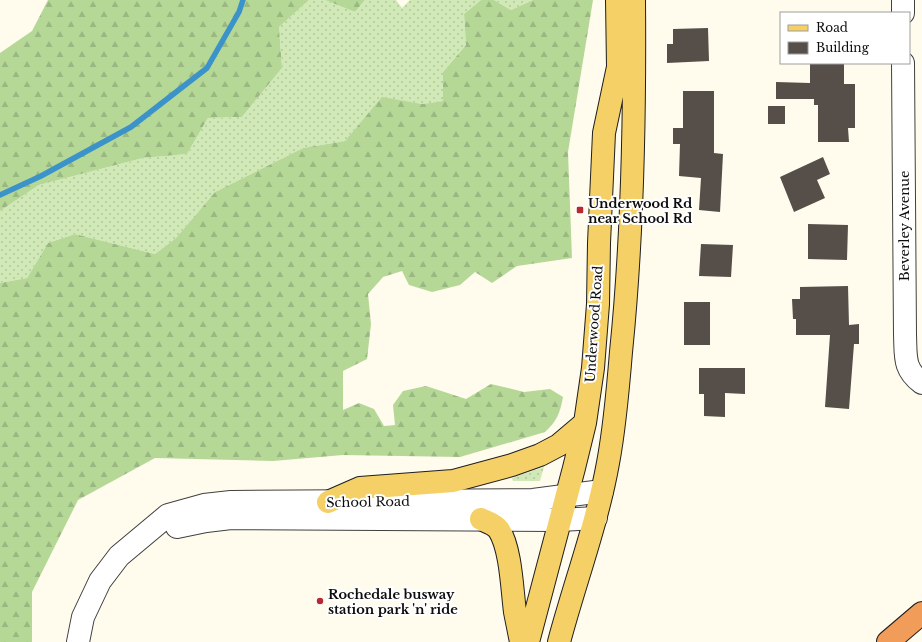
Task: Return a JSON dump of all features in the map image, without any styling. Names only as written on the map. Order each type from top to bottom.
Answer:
[{"type":"highway","points":[[888,642],[922,613]]},
{"type":"main road","name":"Underwood Road","points":[[528,642],[584,423],[592,368],[598,304],[604,133],[618,67],[617,0]]},
{"type":"main road","points":[[559,642],[570,600],[596,518],[610,452],[626,308],[632,206],[635,80],[634,0]]},
{"type":"main road","points":[[328,502],[360,488],[453,481],[512,465],[540,455],[559,445],[584,423]]},
{"type":"main road","points":[[481,519],[492,523],[499,529],[503,539],[509,564],[521,642]]},
{"type":"street","points":[[903,0],[903,12]]},
{"type":"street","name":"Beverley Avenue","points":[[903,64],[906,365],[913,376],[922,383]]},
{"type":"street","name":"School Road","points":[[78,642],[83,617],[100,582],[119,556],[168,515],[204,505],[231,502],[533,500],[602,491]]},
{"type":"street","name":"School Road","points":[[142,537],[206,521],[231,518],[560,520],[596,518]]},
{"type":"green space","points":[[48,0],[309,0],[279,27],[282,68],[242,117],[208,118],[187,154],[143,158],[39,185],[0,211],[0,53],[32,31]]},
{"type":"green space","points":[[309,0],[325,0],[355,12],[365,0],[396,0],[402,8],[410,0],[481,0],[464,14],[466,45],[443,72],[443,101],[422,104],[382,98],[345,141],[303,148],[215,192],[176,238],[155,254],[75,234],[48,243],[27,278],[0,283],[0,211],[39,185],[143,158],[187,154],[208,118],[242,117],[282,68],[279,27]]},
{"type":"green space","points":[[325,0],[365,0],[355,12]]},
{"type":"green space","points":[[481,0],[494,0],[511,10],[533,0],[593,0],[568,152],[572,258],[517,266],[492,283],[475,272],[460,285],[432,292],[409,285],[402,271],[383,277],[368,294],[371,324],[367,359],[343,371],[343,410],[359,403],[374,409],[384,426],[395,425],[393,405],[403,391],[426,386],[466,399],[491,384],[524,392],[550,389],[563,397],[561,408],[555,420],[545,432],[460,457],[343,455],[273,461],[155,458],[78,500],[32,592],[32,642],[0,642],[0,283],[27,278],[48,243],[75,234],[155,254],[176,238],[215,192],[303,148],[345,141],[382,97],[422,104],[443,101],[443,72],[466,45],[464,14]]},
{"type":"green space","points":[[494,0],[533,0],[511,10]]},
{"type":"green space","points":[[544,467],[540,481],[513,481],[512,478]]},
{"type":"building","points":[[708,28],[709,61],[667,63],[667,44],[673,44],[673,29]]},
{"type":"building","points":[[810,64],[844,64],[844,84],[855,84],[855,128],[848,128],[849,142],[818,142],[818,105],[814,105],[814,99],[776,99],[776,82],[810,83]]},
{"type":"building","points":[[683,91],[714,91],[714,153],[723,154],[720,212],[699,210],[701,178],[679,176],[680,144],[673,144],[673,128],[683,128]]},
{"type":"building","points":[[768,106],[785,106],[785,124],[768,124]]},
{"type":"building","points":[[823,157],[830,174],[817,180],[825,198],[794,212],[780,177]]},
{"type":"building","points":[[808,224],[848,225],[847,260],[808,259]]},
{"type":"building","points":[[701,244],[733,245],[731,277],[699,276]]},
{"type":"building","points":[[848,286],[849,325],[859,324],[859,344],[854,344],[849,409],[825,407],[830,335],[796,335],[796,319],[793,319],[792,299],[800,299],[800,287]]},
{"type":"building","points":[[684,302],[710,302],[710,345],[684,345]]},
{"type":"building","points":[[699,368],[745,368],[745,394],[725,393],[725,417],[704,416],[704,394],[699,394]]},
{"type":"waterway","points":[[0,195],[41,176],[131,127],[207,68],[239,12],[243,0]]},
{"type":"place","name":"Underwood Rd near School Rd","points":[[580,210]]},
{"type":"place","name":"Rochedale busway station park 'n' ride","points":[[320,601]]}]
